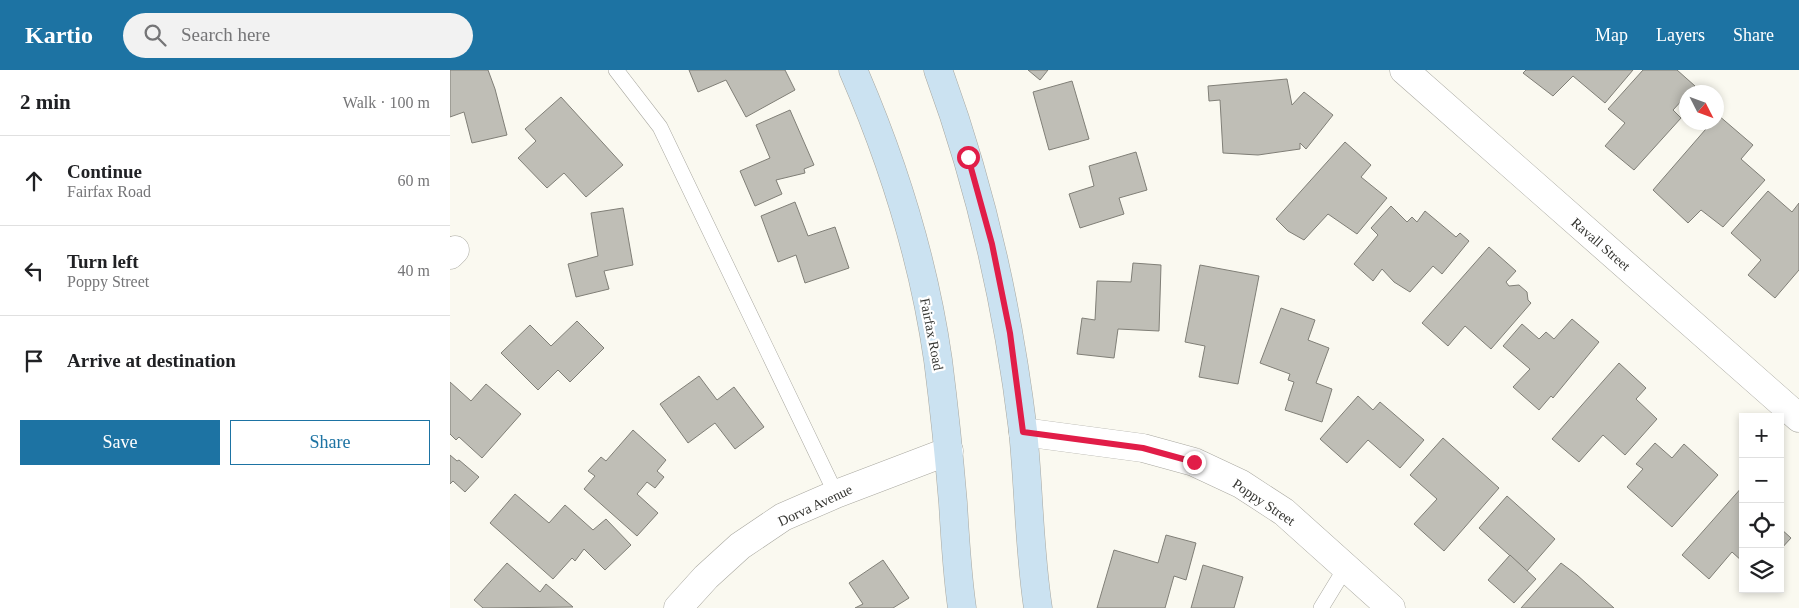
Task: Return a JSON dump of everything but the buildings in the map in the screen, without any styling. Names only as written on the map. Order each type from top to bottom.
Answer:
[{"type":"main road","name":"Fairfax Road","points":[[853,70],[869,107],[897,189],[920,272],[937,357],[949,451],[962,608]]},
{"type":"main road","points":[[938,70],[968,157],[992,244],[1010,333],[1023,432],[1033,571],[1038,608]]},
{"type":"street","name":"Ravall Street","points":[[1404,70],[1799,418]]},
{"type":"street","name":"Poppy Street","points":[[1023,432],[1143,448],[1194,462],[1241,484],[1284,512],[1391,608]]},
{"type":"street","name":"Dorva Avenue","points":[[678,608],[706,577],[740,546],[783,517],[836,494],[949,451]]},
{"type":"lane","points":[[616,70],[660,127],[836,494]]},
{"type":"lane","points":[[1321,608],[1346,567]]},
{"type":"route","points":[[968,157],[992,244],[1010,333],[1023,432],[1059,435],[1143,448],[1194,462]]}]
